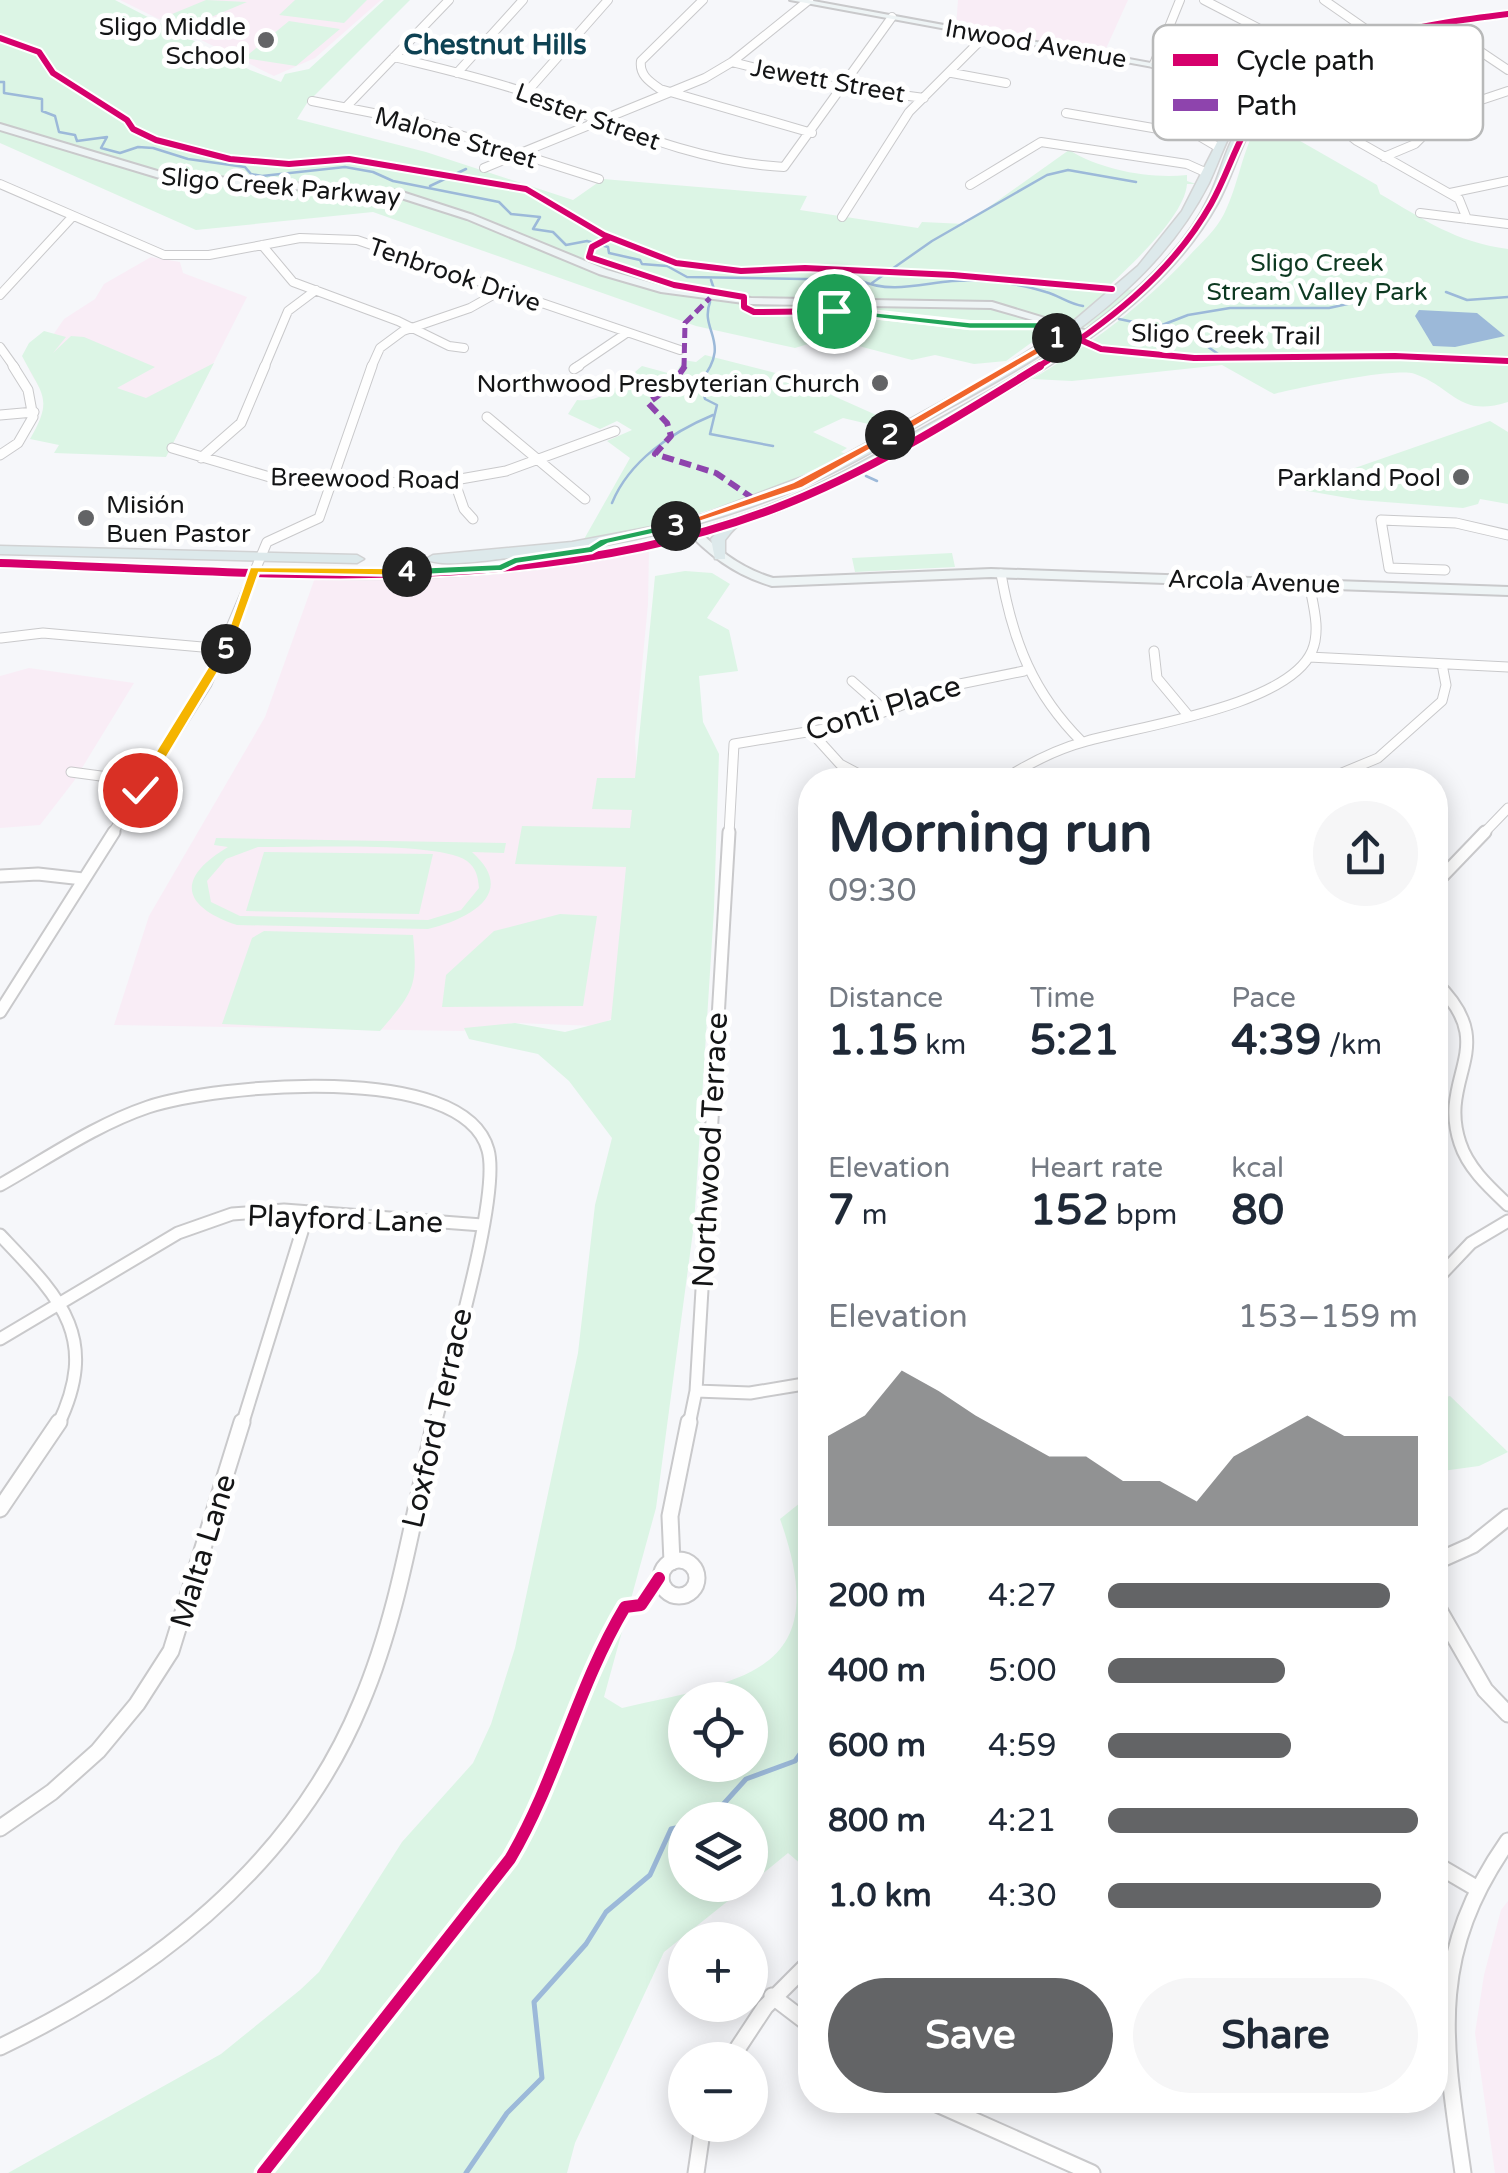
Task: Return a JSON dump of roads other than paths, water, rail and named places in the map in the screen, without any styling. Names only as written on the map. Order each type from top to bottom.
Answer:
[{"type":"main road","points":[[1410,25],[1432,18],[1508,11]]},
{"type":"main road","points":[[1440,25],[1508,11]]},
{"type":"main road","points":[[0,554],[470,570],[576,559],[691,529],[847,460],[991,380],[1072,328],[1144,266],[1181,222],[1219,140]]},
{"type":"main road","points":[[258,563],[480,557],[604,542],[734,522],[830,485],[1028,374],[1089,333],[1154,278],[1187,239],[1211,204],[1238,140]]},
{"type":"main road","points":[[720,556],[718,539],[734,522]]},
{"type":"main road","points":[[502,567],[514,560],[592,549],[604,542]]},
{"type":"main road","points":[[386,560],[470,570]]},
{"type":"street","points":[[346,107],[449,0]]},
{"type":"street","points":[[457,72],[523,0]]},
{"type":"street","points":[[526,93],[608,0]]},
{"type":"street","points":[[703,0],[642,62],[640,68],[648,81],[671,92],[812,133],[892,18]]},
{"type":"street","name":"Inwood Avenue","points":[[794,0],[1153,64]]},
{"type":"street","points":[[1170,25],[1180,0]]},
{"type":"street","points":[[1204,0],[1252,25]]},
{"type":"street","points":[[1324,0],[1359,25]]},
{"type":"street","points":[[484,168],[671,92],[732,62],[807,1]]},
{"type":"street","points":[[842,217],[909,112],[987,34]]},
{"type":"street","points":[[1483,55],[1508,70]]},
{"type":"street","name":"Lester Street","points":[[394,57],[526,93],[596,122],[681,149],[784,167],[812,133]]},
{"type":"street","name":"Jewett Street","points":[[732,62],[794,79],[924,98]]},
{"type":"street","points":[[952,73],[1006,82]]},
{"type":"street","points":[[1483,99],[1508,91]]},
{"type":"street","name":"Malone Street","points":[[312,101],[420,122],[599,179]]},
{"type":"street","points":[[1066,112],[1153,128]]},
{"type":"street","name":"Sligo Creek Parkway","points":[[0,127],[162,176],[399,194],[452,210],[603,272],[661,289],[751,301],[992,305],[1089,333]]},
{"type":"street","points":[[1205,140],[1216,146]]},
{"type":"street","name":"Inwood Avenue","points":[[1356,140],[1450,193],[1464,204],[1467,219]]},
{"type":"street","points":[[1384,157],[1419,140]]},
{"type":"street","points":[[970,185],[1041,142],[1187,164],[1207,173]]},
{"type":"street","points":[[1187,164],[1212,160]]},
{"type":"street","points":[[1450,193],[1508,181]]},
{"type":"street","name":"Tenbrook Drive","points":[[0,184],[164,255],[209,255],[300,238],[357,240],[680,350]]},
{"type":"street","points":[[1420,213],[1508,224]]},
{"type":"street","points":[[0,295],[73,216]]},
{"type":"street","points":[[262,245],[283,275],[449,346],[464,348]]},
{"type":"street","points":[[201,458],[241,423],[288,311],[316,290]]},
{"type":"street","points":[[0,1012],[226,649],[271,538],[319,518],[374,356],[391,338],[410,327],[470,308],[502,290]]},
{"type":"street","points":[[574,369],[626,334]]},
{"type":"street","points":[[0,347],[29,388],[34,412],[20,439],[0,455]]},
{"type":"street","points":[[0,415],[34,412]]},
{"type":"street","points":[[487,417],[585,499]]},
{"type":"street","name":"Breewood Road","points":[[172,448],[257,476],[455,483],[538,460],[614,431]]},
{"type":"street","points":[[455,483],[464,509],[473,519]]},
{"type":"street","points":[[1392,586],[1382,520],[1456,523],[1508,535]]},
{"type":"street","name":"Arcola Avenue","points":[[691,529],[748,576],[772,582],[1001,574],[1508,591]]},
{"type":"street","name":"Arcola Avenue","points":[[691,529],[696,542],[722,571],[766,586],[889,585],[992,579],[1001,574]]},
{"type":"street","points":[[1390,568],[1445,570]]},
{"type":"street","points":[[1001,574],[1015,650],[1024,670],[1044,703],[1082,742]]},
{"type":"street","points":[[1309,582],[1316,626],[1309,657]]},
{"type":"street","points":[[1,638],[44,633],[226,649]]},
{"type":"street","points":[[1154,650],[1151,666],[1156,680],[1187,714]]},
{"type":"street","points":[[1024,768],[1082,742],[1264,691],[1309,657],[1508,667]]},
{"type":"street","points":[[1354,768],[1378,758],[1442,700],[1446,685],[1442,664]]},
{"type":"street","name":"Conti Place","points":[[741,740],[812,733],[886,711],[955,684],[1024,670]]},
{"type":"street","points":[[852,681],[886,711]]},
{"type":"street","points":[[812,733],[848,768]]},
{"type":"street","name":"Northwood Terrace","points":[[672,1562],[670,1516],[696,1390],[732,748],[741,740]]},
{"type":"street","points":[[72,772],[144,782]]},
{"type":"street","points":[[1448,870],[1508,808]]},
{"type":"street","points":[[0,876],[38,874],[83,879]]},
{"type":"street","points":[[1448,994],[1460,1005],[1470,1029],[1455,1113],[1458,1139],[1468,1160],[1508,1205]]},
{"type":"street","name":"Loxford Terrace","points":[[0,1185],[113,1122],[187,1095],[250,1087],[397,1091],[449,1107],[478,1131],[492,1165],[482,1226],[390,1615],[353,1722],[325,1775],[295,1820],[248,1876],[196,1926],[143,1969],[58,2022],[0,2047]]},
{"type":"street","name":"Playford Lane","points":[[0,1338],[203,1222],[250,1212],[308,1212],[482,1226]]},
{"type":"street","name":"Malta Lane","points":[[0,1828],[46,1801],[87,1764],[148,1693],[172,1651],[308,1212]]},
{"type":"street","points":[[1448,1266],[1471,1243],[1508,1221]]},
{"type":"street","points":[[0,1235],[60,1303],[76,1350],[76,1375],[67,1410],[50,1442],[0,1509]]},
{"type":"street","points":[[696,1390],[750,1393],[798,1385]]},
{"type":"street","points":[[1448,1556],[1473,1545],[1508,1517]]},
{"type":"street","points":[[1448,1625],[1486,1690],[1508,1714]]},
{"type":"street","points":[[1448,1973],[1461,1917],[1508,1841]]},
{"type":"street","points":[[1448,1872],[1476,1888]]},
{"type":"street","points":[[738,2042],[772,1996],[798,1973]]},
{"type":"street","points":[[772,1996],[798,2016]]},
{"type":"street","points":[[1448,2088],[1463,2173]]},
{"type":"street","points":[[957,2113],[1092,2173]]},
{"type":"street","points":[[696,2173],[700,2142]]},
{"type":"water","points":[[1419,310],[1477,313],[1505,336],[1455,347],[1433,346],[1415,316]]},
{"type":"waterway","points":[[0,82],[4,82],[4,93],[42,99],[42,111],[55,116],[59,132],[75,135],[77,141],[107,137],[101,148],[120,153],[138,147],[153,148],[188,159],[245,167],[251,174],[262,176],[345,167],[373,172],[393,181],[499,202],[511,214],[540,217],[533,229],[553,232],[566,245],[587,241],[608,247],[609,253],[640,260],[642,264],[667,266],[687,277],[859,280],[894,287],[987,281],[1035,289],[1083,306]]},
{"type":"waterway","points":[[430,186],[466,169]]},
{"type":"waterway","points":[[872,283],[932,241],[1047,175],[1068,170],[1136,182]]},
{"type":"waterway","points":[[711,280],[715,292]]},
{"type":"waterway","points":[[1446,292],[1467,300],[1508,297]]},
{"type":"waterway","points":[[1119,319],[1157,327],[1188,315],[1230,308],[1329,308],[1366,300]]},
{"type":"waterway","points":[[710,302],[708,321],[714,356],[700,382],[705,399],[717,405],[710,434],[773,446]]},
{"type":"waterway","points":[[1170,326],[1181,328],[1221,356]]},
{"type":"waterway","points":[[612,503],[641,461],[682,430],[713,415]]},
{"type":"waterway","points":[[866,476],[877,481]]},
{"type":"waterway","points":[[725,1802],[746,1779],[798,1757]]},
{"type":"waterway","points":[[466,2173],[507,2113],[542,2078],[534,2002],[586,1944],[606,1912],[650,1875],[668,1836]]},
{"type":"place","name":"Sligo Middle School","points":[[266,40]]},
{"type":"place","name":"Northwood Presbyterian Church","points":[[880,383]]},
{"type":"place","name":"Parkland Pool","points":[[1461,477]]},
{"type":"place","name":"Misión Buen Pastor","points":[[86,518]]},
{"type":"district","name":"Chestnut Hills","points":[[495,44]]},
{"type":"park label","name":"Sligo Creek Stream Valley Park","points":[[1317,276]]}]
